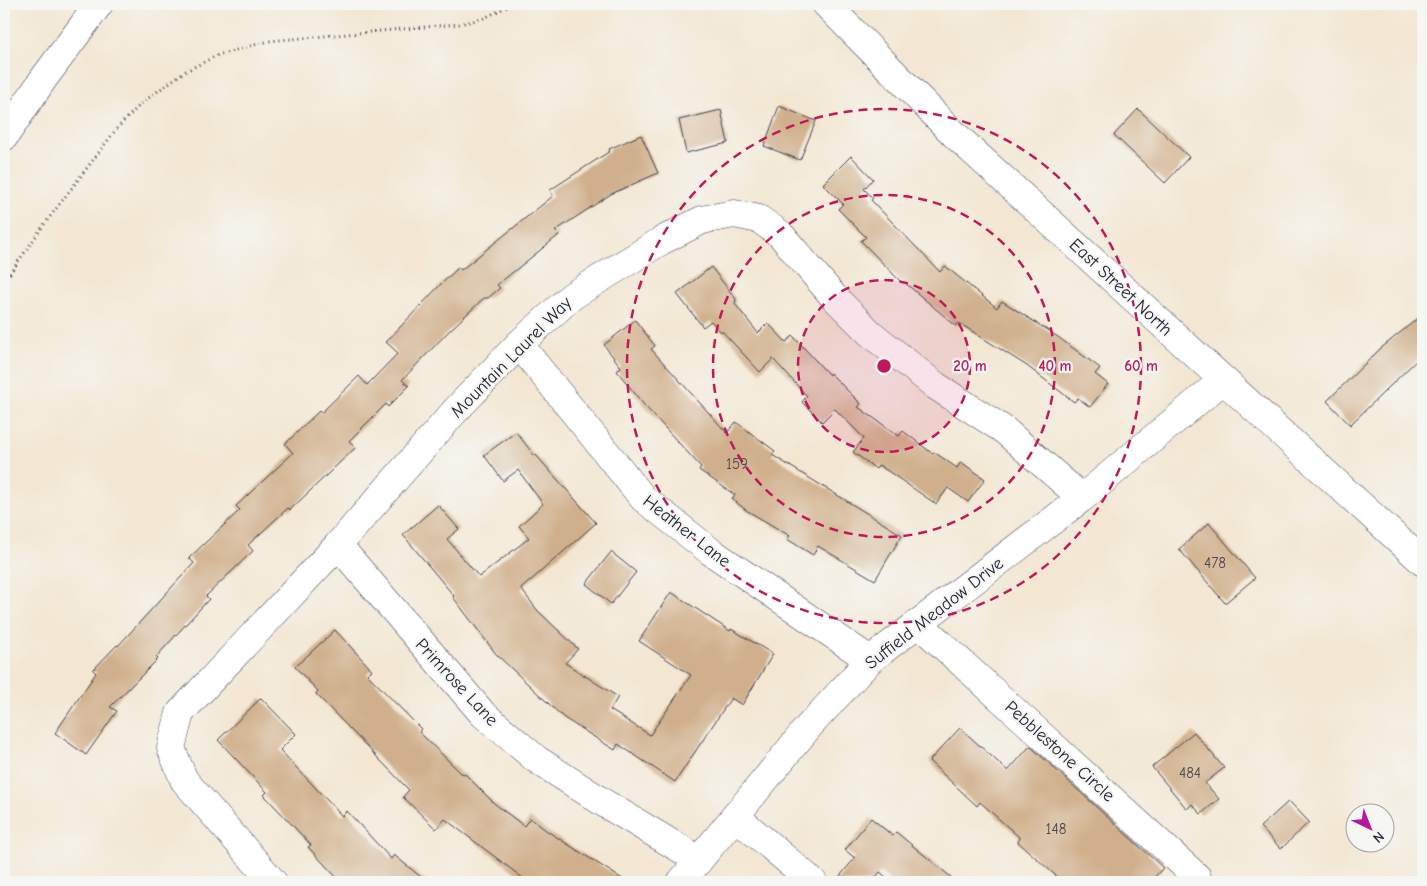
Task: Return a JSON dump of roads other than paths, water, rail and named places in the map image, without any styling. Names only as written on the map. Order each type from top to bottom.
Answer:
[{"type":"street","points":[[4,138],[44,78],[99,4]]},
{"type":"street","name":"East Street North","points":[[826,4],[955,135],[1423,562]]},
{"type":"street","name":"Mountain Laurel Way","points":[[273,882],[184,780],[171,748],[180,712],[338,545],[455,411],[519,344],[572,296],[661,240],[702,220],[734,214],[759,219],[780,234],[834,297],[870,333],[936,386],[1004,430],[1082,498]]},
{"type":"street","name":"Heather Lane","points":[[519,344],[643,498],[710,551],[870,660]]},
{"type":"street","name":"Suffield Meadow Drive","points":[[681,882],[810,725],[870,660],[1082,498],[1223,380]]},
{"type":"street","name":"Primrose Lane","points":[[338,545],[482,714],[536,759],[604,803],[699,860]]},
{"type":"street","name":"Pebblestone Circle","points":[[918,623],[1197,877],[1197,882]]},
{"type":"street","points":[[735,816],[812,882]]}]
